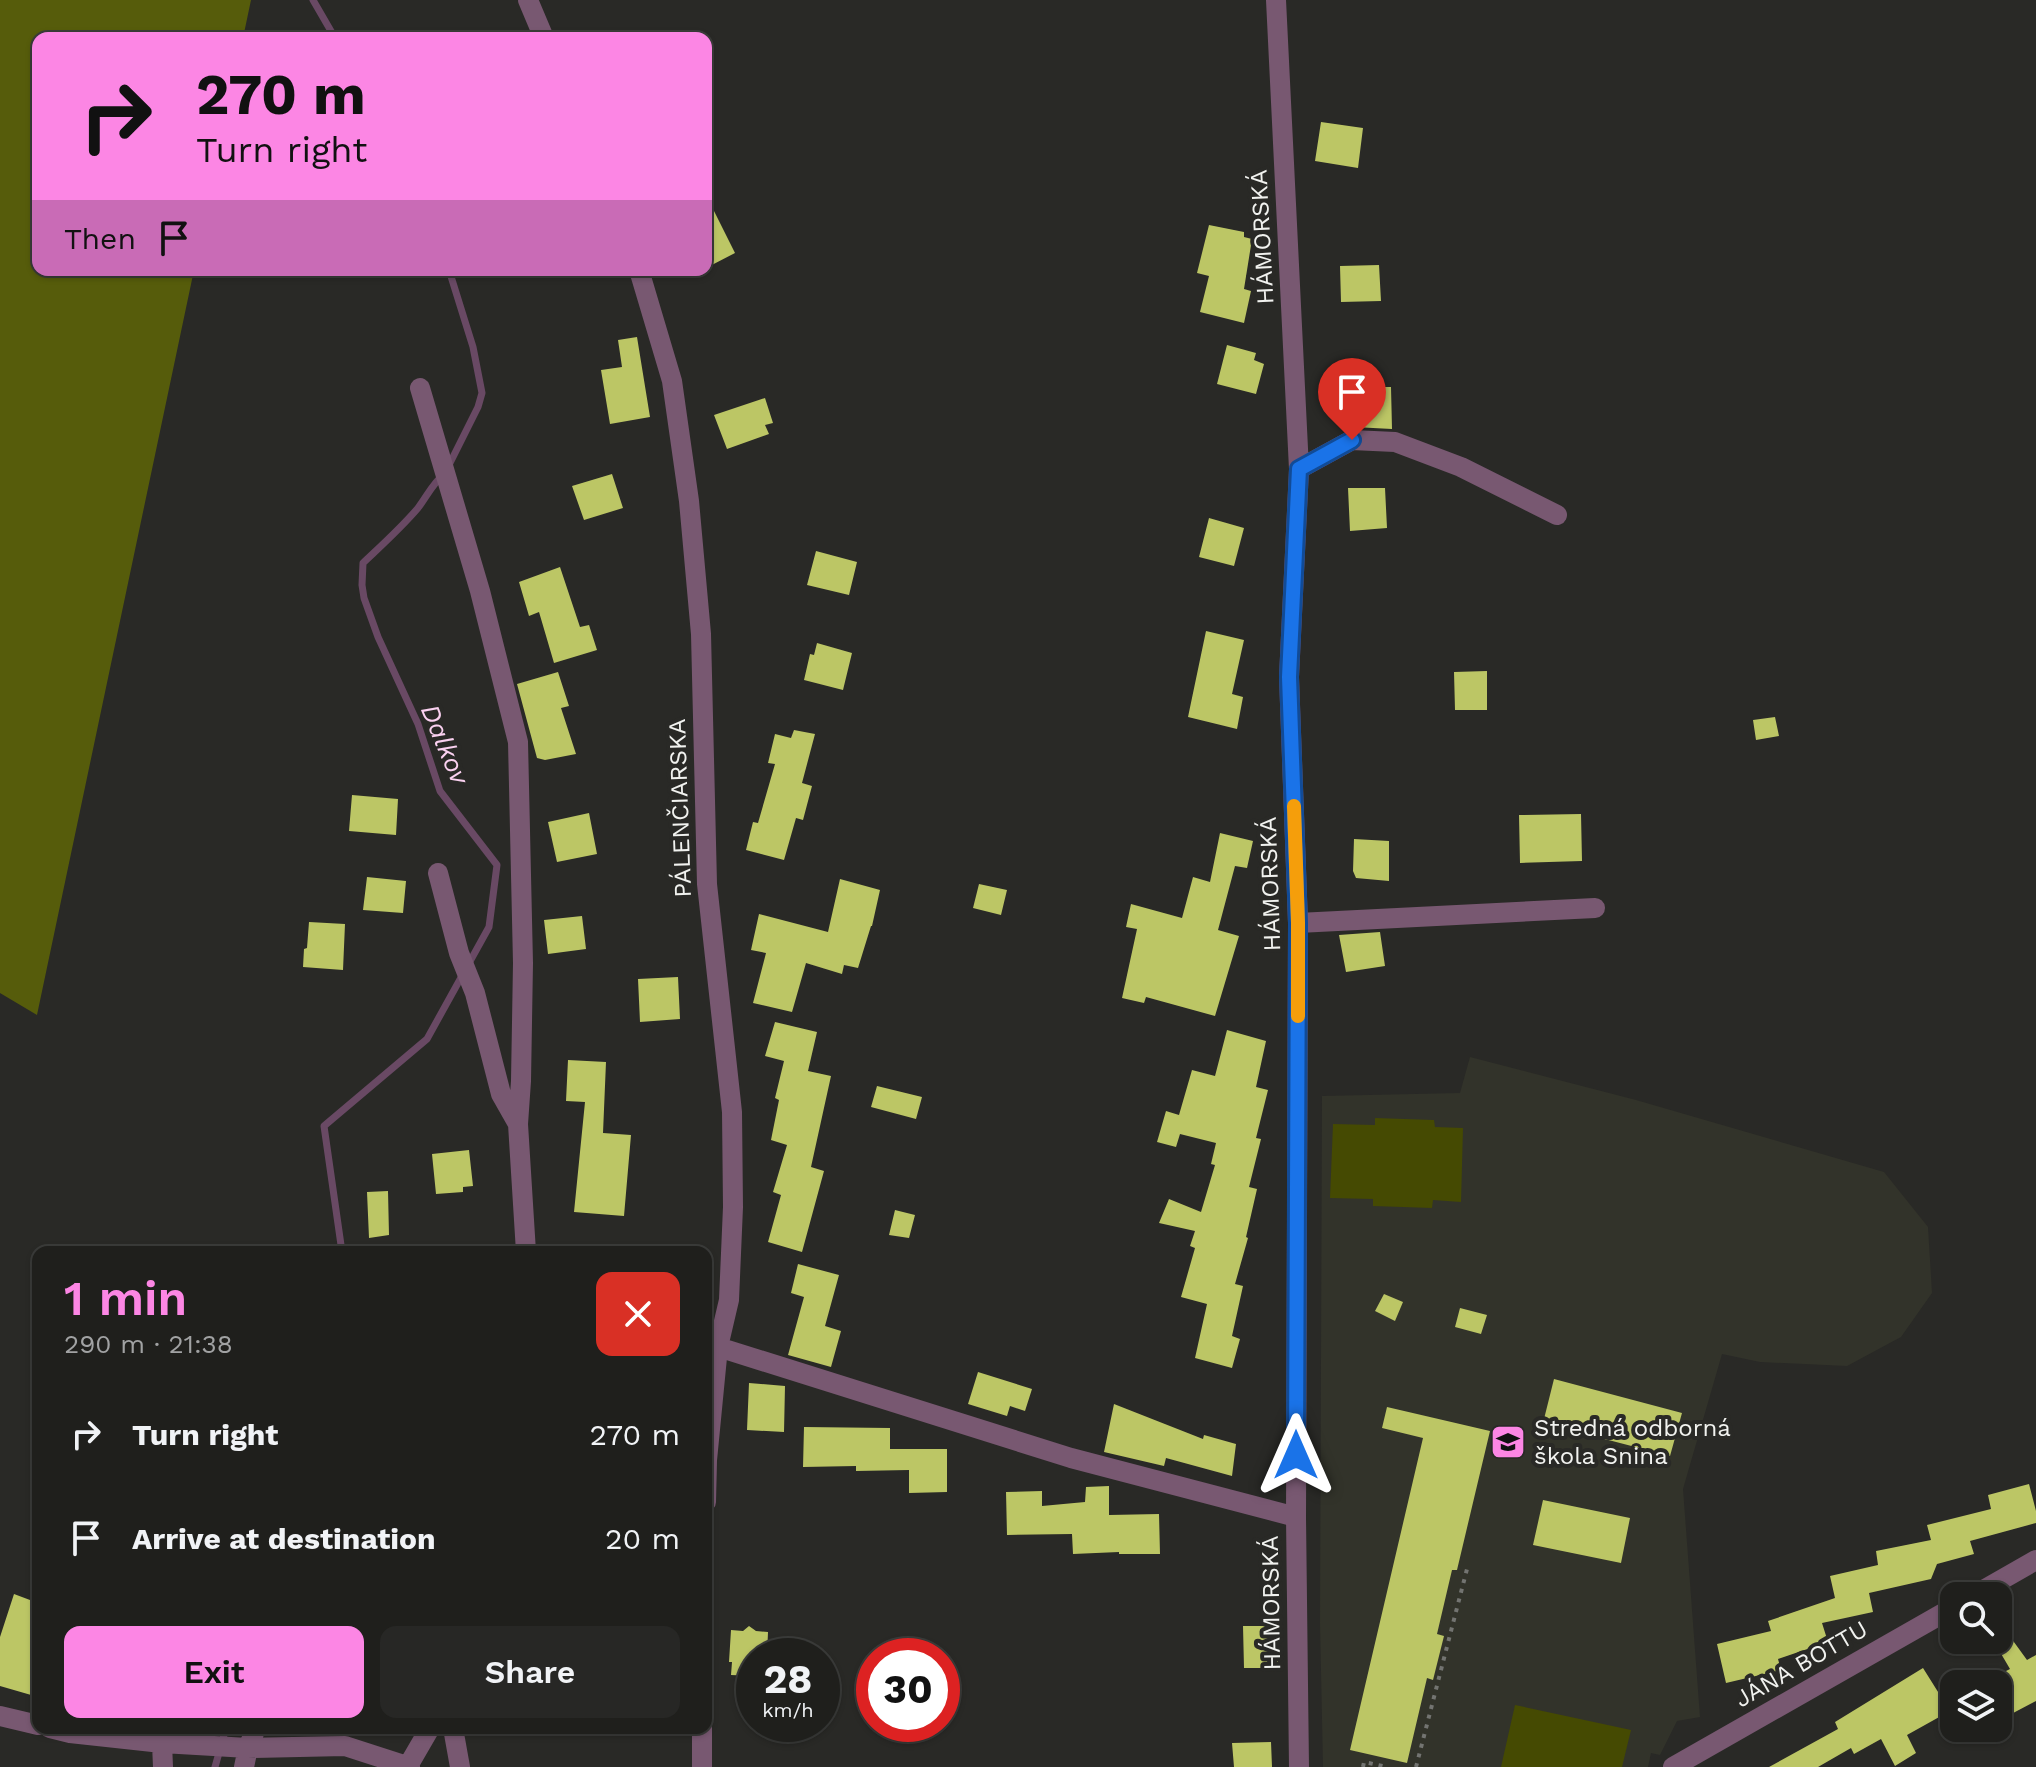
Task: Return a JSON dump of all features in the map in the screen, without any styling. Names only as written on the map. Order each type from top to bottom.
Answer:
[{"type":"street","points":[[528,0],[541,32]]},
{"type":"street","name":"HÁMORSKÁ","points":[[1276,0],[1299,469],[1289,677],[1298,923],[1296,1517],[1299,1767]]},
{"type":"street","name":"PÁLENČIARSKA","points":[[641,276],[672,381],[689,501],[701,634],[707,884],[732,1112],[733,1207],[729,1300],[712,1347]]},
{"type":"street","points":[[420,388],[480,591],[518,742],[523,963],[518,1124],[526,1246]]},
{"type":"street","points":[[1299,469],[1352,440],[1395,442],[1461,467],[1557,515]]},
{"type":"street","points":[[438,873],[459,953],[475,993],[501,1094],[518,1124]]},
{"type":"street","points":[[1298,923],[1595,908]]},
{"type":"street","points":[[712,1347],[1071,1458],[1296,1517]]},
{"type":"street","points":[[1998,1582],[2036,1560]]},
{"type":"street","name":"JÁNA BOTTU","points":[[1673,1767],[1940,1615]]},
{"type":"street","points":[[0,1716],[32,1724]]},
{"type":"street","points":[[79,1734],[211,1745],[242,1754],[345,1746],[409,1766],[427,1734]]},
{"type":"street","points":[[242,1754],[253,1734]]},
{"type":"street","points":[[454,1734],[460,1767]]},
{"type":"street","points":[[702,1734],[702,1767]]},
{"type":"street","points":[[162,1743],[163,1767]]},
{"type":"path","points":[[1416,1767],[1467,1569]]},
{"type":"path","points":[[1363,1767],[1364,1762],[1387,1767]]},
{"type":"shaded area","name":"Stredná odborná škola Snina","points":[[1470,1057],[1636,1100],[1884,1172],[1928,1227],[1932,1293],[1901,1337],[1847,1366],[1760,1362],[1722,1354],[1683,1489],[1700,1717],[1677,1721],[1660,1755],[1651,1753],[1648,1767],[1323,1767],[1320,1623],[1322,1096],[1460,1093]]},
{"type":"shaded area","points":[[1375,1118],[1434,1120],[1435,1127],[1463,1128],[1461,1202],[1433,1200],[1432,1208],[1373,1206],[1373,1199],[1330,1198],[1333,1124],[1375,1125]]},
{"type":"shaded area","points":[[1515,1705],[1631,1730],[1622,1767],[1501,1767]]},
{"type":"green space","points":[[0,0],[251,0],[244,32],[32,32],[32,276],[193,276],[37,1015],[0,993]]},
{"type":"building","points":[[1321,122],[1363,128],[1358,168],[1315,161]]},
{"type":"building","points":[[712,207],[735,253],[712,265]]},
{"type":"building","points":[[1209,225],[1244,232],[1244,237],[1252,239],[1244,289],[1251,291],[1244,323],[1200,312],[1209,276],[1197,273]]},
{"type":"building","points":[[1379,265],[1381,301],[1341,302],[1340,266]]},
{"type":"building","points":[[637,337],[650,417],[610,424],[601,370],[622,367],[618,340]]},
{"type":"building","points":[[1227,345],[1256,353],[1254,360],[1264,364],[1256,394],[1217,384]]},
{"type":"building","points":[[1352,387],[1391,387],[1392,429],[1354,427]]},
{"type":"building","points":[[765,398],[773,423],[765,425],[769,434],[727,449],[714,415]]},
{"type":"building","points":[[612,474],[623,508],[584,520],[572,486]]},
{"type":"building","points":[[1348,488],[1385,488],[1387,528],[1350,531]]},
{"type":"building","points":[[1209,518],[1244,528],[1234,566],[1199,557]]},
{"type":"building","points":[[816,551],[857,562],[849,595],[807,585]]},
{"type":"building","points":[[560,567],[580,627],[589,625],[597,650],[554,663],[539,612],[529,616],[519,582]]},
{"type":"building","points":[[1206,631],[1244,640],[1232,694],[1243,697],[1237,729],[1188,717]]},
{"type":"building","points":[[817,643],[852,653],[843,690],[804,680],[810,654],[814,655]]},
{"type":"building","points":[[1487,671],[1487,710],[1455,710],[1454,672]]},
{"type":"building","points":[[558,672],[569,706],[561,708],[576,754],[545,760],[537,758],[517,684]]},
{"type":"building","points":[[1775,717],[1779,736],[1756,740],[1753,720]]},
{"type":"building","points":[[794,730],[815,734],[802,783],[812,786],[803,820],[796,818],[784,860],[746,850],[753,822],[758,823],[775,764],[768,763],[775,734],[791,738]]},
{"type":"building","points":[[352,795],[398,799],[396,835],[349,831]]},
{"type":"building","points":[[589,813],[597,854],[557,862],[548,822]]},
{"type":"building","points":[[1581,814],[1582,861],[1520,863],[1519,815]]},
{"type":"building","points":[[1220,833],[1253,841],[1247,868],[1235,866],[1218,930],[1239,936],[1215,1016],[1146,997],[1144,1003],[1122,998],[1137,929],[1126,927],[1131,904],[1182,918],[1193,877],[1210,882]]},
{"type":"building","points":[[1354,839],[1389,841],[1389,881],[1356,878],[1353,871]]},
{"type":"building","points":[[367,877],[406,881],[403,913],[363,910]]},
{"type":"building","points":[[840,879],[880,890],[858,968],[844,965],[842,974],[806,963],[792,1012],[753,1003],[766,953],[751,950],[759,914],[828,932]]},
{"type":"building","points":[[979,884],[1007,890],[1001,915],[973,908]]},
{"type":"building","points":[[582,916],[586,949],[548,954],[544,920]]},
{"type":"building","points":[[309,922],[345,924],[343,970],[303,967]]},
{"type":"building","points":[[1380,932],[1385,966],[1346,972],[1339,935]]},
{"type":"building","points":[[678,977],[680,1019],[640,1022],[638,979]]},
{"type":"building","points":[[775,1022],[817,1032],[808,1071],[831,1076],[811,1167],[824,1171],[802,1252],[768,1242],[781,1195],[773,1192],[787,1145],[771,1140],[779,1100],[775,1098],[784,1061],[765,1056]]},
{"type":"building","points":[[1227,1030],[1266,1041],[1256,1087],[1268,1090],[1256,1138],[1261,1139],[1249,1187],[1257,1189],[1235,1284],[1243,1286],[1232,1336],[1240,1339],[1232,1368],[1195,1358],[1207,1304],[1181,1297],[1195,1248],[1190,1246],[1195,1231],[1159,1223],[1169,1199],[1201,1212],[1215,1165],[1211,1164],[1216,1143],[1180,1134],[1176,1147],[1157,1142],[1166,1111],[1179,1115],[1192,1070],[1215,1076]]},
{"type":"building","points":[[568,1060],[606,1062],[603,1133],[631,1135],[624,1216],[574,1212],[585,1102],[566,1101]]},
{"type":"building","points":[[877,1086],[922,1097],[916,1119],[871,1107]]},
{"type":"building","points":[[469,1150],[473,1186],[463,1187],[463,1192],[436,1194],[432,1154]]},
{"type":"building","points":[[388,1191],[389,1235],[369,1238],[367,1192]]},
{"type":"building","points":[[895,1210],[915,1215],[909,1238],[889,1235]]},
{"type":"building","points":[[798,1264],[839,1275],[825,1326],[841,1331],[831,1367],[788,1355],[804,1297],[791,1293]]},
{"type":"building","points":[[1384,1294],[1403,1302],[1395,1321],[1375,1311]]},
{"type":"building","points":[[1460,1308],[1487,1315],[1481,1334],[1455,1327]]},
{"type":"building","points":[[978,1372],[1032,1389],[1025,1411],[1010,1406],[1007,1416],[968,1404]]},
{"type":"building","points":[[1554,1379],[1682,1413],[1670,1456],[1543,1423]]},
{"type":"building","points":[[749,1383],[785,1386],[784,1432],[747,1430]]},
{"type":"building","points":[[1114,1404],[1203,1439],[1204,1435],[1236,1444],[1232,1476],[1166,1458],[1164,1466],[1104,1452]]},
{"type":"building","points":[[1387,1407],[1490,1431],[1457,1570],[1452,1570],[1437,1634],[1444,1636],[1433,1680],[1427,1678],[1407,1763],[1350,1750],[1423,1438],[1382,1428]]},
{"type":"building","points":[[804,1427],[890,1428],[890,1449],[947,1449],[947,1492],[909,1493],[909,1470],[856,1471],[856,1466],[803,1467]]},
{"type":"building","points":[[2029,1484],[2036,1523],[1970,1541],[1974,1554],[1937,1564],[1931,1579],[1869,1593],[1873,1612],[1822,1623],[1828,1642],[1778,1659],[1781,1670],[1726,1683],[1717,1644],[1771,1631],[1768,1621],[1835,1598],[1830,1576],[1878,1565],[1876,1551],[1931,1540],[1927,1525],[1991,1509],[1988,1495]]},
{"type":"building","points":[[1109,1486],[1109,1515],[1159,1514],[1160,1554],[1073,1554],[1072,1534],[1007,1535],[1006,1492],[1042,1491],[1042,1506],[1085,1502],[1086,1487]]},
{"type":"building","points":[[1543,1500],[1630,1518],[1621,1563],[1533,1545]]},
{"type":"building","points":[[14,1594],[32,1601],[32,1695],[0,1686],[0,1637]]},
{"type":"building","points":[[749,1626],[756,1631],[768,1632],[768,1638],[736,1638],[736,1675],[731,1675],[731,1630],[743,1631]]},
{"type":"building","points":[[1243,1626],[1277,1626],[1278,1668],[1244,1668]]},
{"type":"building","points":[[2012,1639],[2027,1660],[2036,1655],[2036,1701],[2012,1714],[2012,1670],[2008,1670],[2001,1654],[2012,1654]]},
{"type":"building","points":[[1923,1668],[1940,1695],[1940,1717],[1907,1735],[1916,1753],[1895,1766],[1881,1739],[1854,1754],[1851,1748],[1818,1767],[1769,1767],[1838,1729],[1835,1722]]},
{"type":"building","points":[[1271,1742],[1272,1767],[1234,1767],[1232,1743]]},
{"type":"waterway","name":"Dalkov","points":[[313,0],[332,32]]},
{"type":"waterway","name":"Dalkov","points":[[341,1246],[324,1126],[427,1039],[489,927],[497,865],[440,791],[418,724],[378,637],[362,585],[363,563],[412,515],[445,473],[478,407],[482,393],[473,347],[451,276]]},
{"type":"waterway","name":"Dalkov","points":[[215,1767],[224,1734]]},
{"type":"slow traffic","points":[[1294,806],[1298,1016]]},
{"type":"place","name":"Stredná odborná škola Snina","points":[[1508,1442]]},
{"type":"route","points":[[1296,1455],[1298,923],[1289,677],[1299,469],[1352,440]]}]
